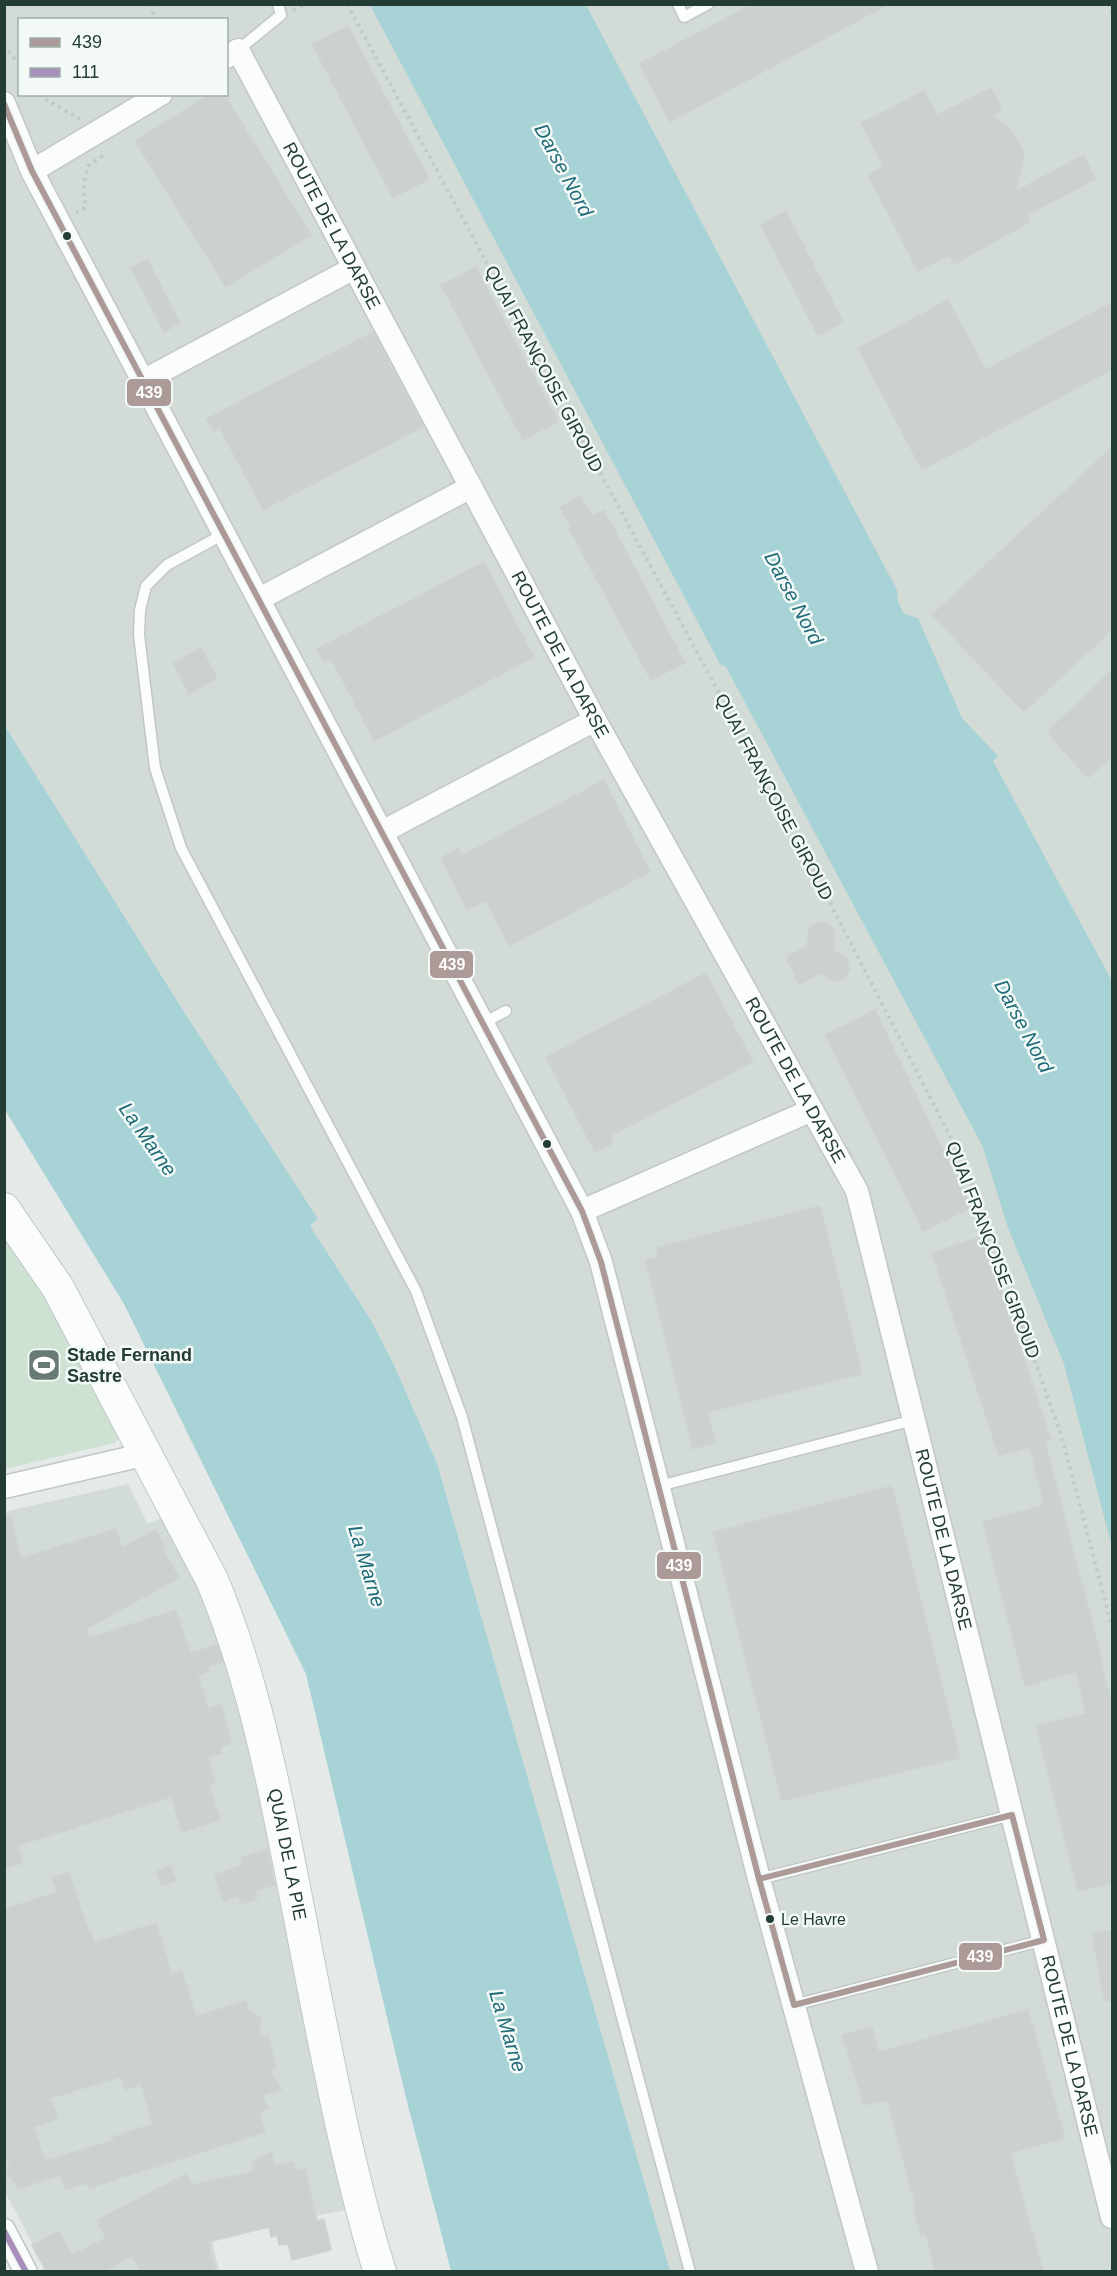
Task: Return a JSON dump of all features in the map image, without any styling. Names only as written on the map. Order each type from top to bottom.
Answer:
[{"type":"street","name":"ROUTE DE LA DARSE","points":[[232,54],[354,268],[595,720],[857,1191],[1113,2217]]},
{"type":"street","points":[[32,171],[158,96]]},
{"type":"street","points":[[4,103],[32,171],[582,1211],[601,1262],[759,1880],[867,2271]]},
{"type":"street","points":[[4,138],[32,171]]},
{"type":"street","points":[[143,381],[354,268]]},
{"type":"street","points":[[259,599],[471,487]]},
{"type":"street","points":[[382,832],[595,720]]},
{"type":"street","points":[[582,1211],[812,1110]]},
{"type":"street","name":"QUAI DE LA PIE","points":[[4,1209],[58,1288],[147,1454],[212,1580],[226,1613],[254,1701],[270,1766],[335,2095],[365,2228],[380,2271]]},
{"type":"street","points":[[4,1486],[147,1454]]},
{"type":"street","points":[[4,2230],[26,2271]]},
{"type":"lane","points":[[232,54],[281,15],[278,4]]},
{"type":"lane","points":[[678,4],[684,17],[708,4]]},
{"type":"lane","points":[[224,534],[167,565],[146,586],[140,610],[140,635],[155,768],[181,848],[416,1291],[462,1417],[690,2271]]},
{"type":"lane","points":[[483,1023],[506,1011]]},
{"type":"lane","points":[[659,1486],[914,1420]]},
{"type":"lane","points":[[759,1880],[1012,1815]]},
{"type":"lane","points":[[794,2005],[1044,1940]]},
{"type":"path","name":"QUAI FRANÇOISE GIROUD","points":[[347,4],[785,815],[965,1165],[1062,1437],[1113,1627]]},
{"type":"path","points":[[1109,4],[1113,14]]},
{"type":"path","points":[[4,45],[18,63]]},
{"type":"shaded area","points":[[5,5],[1112,5],[1112,2271],[670,2271],[437,1463],[394,1365],[371,1320],[310,1226],[318,1219],[181,1007],[5,726]]},
{"type":"shaded area","points":[[128,1484],[147,1523],[167,1517],[210,1599],[255,1770],[273,1872],[346,2210],[211,2236],[219,2271],[47,2271],[5,2192],[4,1512]]},
{"type":"green space","name":"Stade Fernand Sastre","points":[[5,1232],[46,1296],[121,1433],[115,1443],[5,1469]]},
{"type":"water","name":"Darse Nord","points":[[370,5],[586,5],[897,590],[898,602],[904,614],[918,618],[962,718],[998,756],[993,761],[1112,981],[1112,1547],[1064,1364],[1008,1228],[983,1147],[726,667],[720,664]]},
{"type":"water","name":"La Marne","points":[[5,726],[181,1007],[318,1219],[310,1226],[371,1320],[394,1365],[437,1463],[670,2271],[451,2271],[406,2098],[306,1674],[124,1304],[5,1110]]},
{"type":"building","points":[[753,4],[889,4],[670,122],[639,64]]},
{"type":"building","points":[[348,26],[429,179],[393,198],[312,44]]},
{"type":"building","points":[[991,88],[1002,110],[993,115],[1012,131],[1023,150],[1024,160],[1016,191],[1083,155],[1096,179],[1027,215],[1030,222],[954,264],[949,255],[918,271],[868,175],[883,167],[861,123],[924,91],[937,115]]},
{"type":"building","points":[[207,96],[225,96],[311,235],[226,287],[135,141]]},
{"type":"building","points":[[786,211],[843,322],[818,336],[761,225]]},
{"type":"building","points":[[147,259],[180,323],[164,332],[131,268]]},
{"type":"building","points":[[476,267],[558,422],[523,440],[441,285]]},
{"type":"building","points":[[948,300],[986,370],[1113,302],[1113,369],[922,470],[858,348]]},
{"type":"building","points":[[373,332],[423,427],[263,510],[220,428],[214,431],[206,419]]},
{"type":"building","points":[[1113,446],[1113,629],[1024,712],[932,615]]},
{"type":"building","points":[[580,496],[592,516],[604,510],[685,663],[651,680],[569,528],[571,527],[560,507]]},
{"type":"building","points":[[484,562],[534,657],[374,741],[331,658],[324,662],[317,649]]},
{"type":"building","points":[[201,648],[217,678],[189,694],[173,663]]},
{"type":"building","points":[[1113,669],[1113,756],[1088,778],[1047,732]]},
{"type":"building","points":[[604,780],[650,872],[509,946],[486,901],[467,910],[441,858],[458,848],[463,855]]},
{"type":"building","points":[[818,922],[824,922],[833,928],[835,951],[848,959],[850,970],[844,979],[839,981],[828,979],[822,973],[799,984],[786,957],[806,947],[809,928]]},
{"type":"building","points":[[706,973],[753,1062],[610,1136],[612,1144],[595,1152],[546,1057]]},
{"type":"building","points":[[875,1010],[971,1208],[923,1231],[825,1035]]},
{"type":"building","points":[[820,1206],[862,1374],[708,1412],[715,1443],[693,1449],[645,1260],[658,1257],[656,1248]]},
{"type":"building","points":[[983,1236],[1051,1440],[1045,1442],[1113,1706],[1113,1883],[1078,1891],[1036,1726],[1086,1713],[1076,1672],[1025,1686],[983,1522],[1044,1505],[1030,1447],[999,1456],[932,1253]]},
{"type":"building","points":[[892,1486],[960,1758],[782,1801],[713,1532]]},
{"type":"building","points":[[10,1516],[21,1558],[116,1529],[122,1548],[155,1530],[179,1578],[86,1629],[89,1638],[176,1610],[190,1653],[217,1645],[223,1662],[208,1667],[210,1671],[198,1675],[208,1709],[221,1704],[232,1743],[220,1747],[222,1753],[208,1758],[215,1783],[209,1785],[220,1820],[182,1832],[171,1797],[17,1846],[23,1863],[4,1869],[4,1517]]},
{"type":"building","points":[[268,1849],[275,1885],[255,1891],[257,1899],[241,1904],[238,1896],[223,1901],[214,1875],[243,1865],[240,1858]]},
{"type":"building","points":[[171,1866],[176,1881],[161,1886],[156,1871]]},
{"type":"building","points":[[69,1872],[94,1943],[156,1923],[172,1974],[182,1971],[196,2016],[246,2001],[250,2012],[261,2017],[259,2038],[268,2035],[276,2068],[269,2070],[282,2089],[263,2095],[268,2109],[259,2112],[265,2132],[89,2188],[87,2183],[65,2190],[61,2175],[17,2189],[13,2179],[4,2175],[10,2167],[4,2153],[4,1909],[58,1892],[52,1878]],"holes":[[[121,2077],[125,2090],[141,2084],[153,2124],[113,2137],[114,2140],[45,2161],[34,2127],[58,2119],[51,2098]]]},
{"type":"building","points":[[1113,1930],[1113,2000],[1105,2001],[1092,1934]]},
{"type":"building","points":[[1028,2010],[1065,2138],[1010,2153],[1043,2271],[935,2271],[926,2234],[921,2235],[913,2207],[916,2207],[887,2100],[864,2105],[842,2035],[872,2027],[879,2052]]},
{"type":"building","points":[[271,2152],[275,2166],[293,2162],[295,2171],[305,2169],[317,2221],[324,2219],[331,2250],[292,2260],[288,2244],[279,2245],[277,2235],[271,2237],[269,2227],[208,2242],[216,2271],[141,2271],[132,2256],[105,2271],[40,2271],[45,2269],[32,2245],[59,2231],[72,2255],[106,2238],[97,2220],[186,2174],[192,2185],[255,2171],[252,2162]]},
{"type":"transit line","name":"439","points":[[4,104],[32,171],[582,1211],[601,1262],[759,1879]]},
{"type":"transit line","name":"439","points":[[1012,1815],[1044,1940],[794,2005],[759,1879],[1012,1815]]},
{"type":"transit line","name":"111","points":[[4,2231],[26,2272]]},
{"type":"place","name":"Stade Fernand Sastre","points":[[44,1365]]},
{"type":"place","name":"Le Havre","points":[[770,1919]]}]
